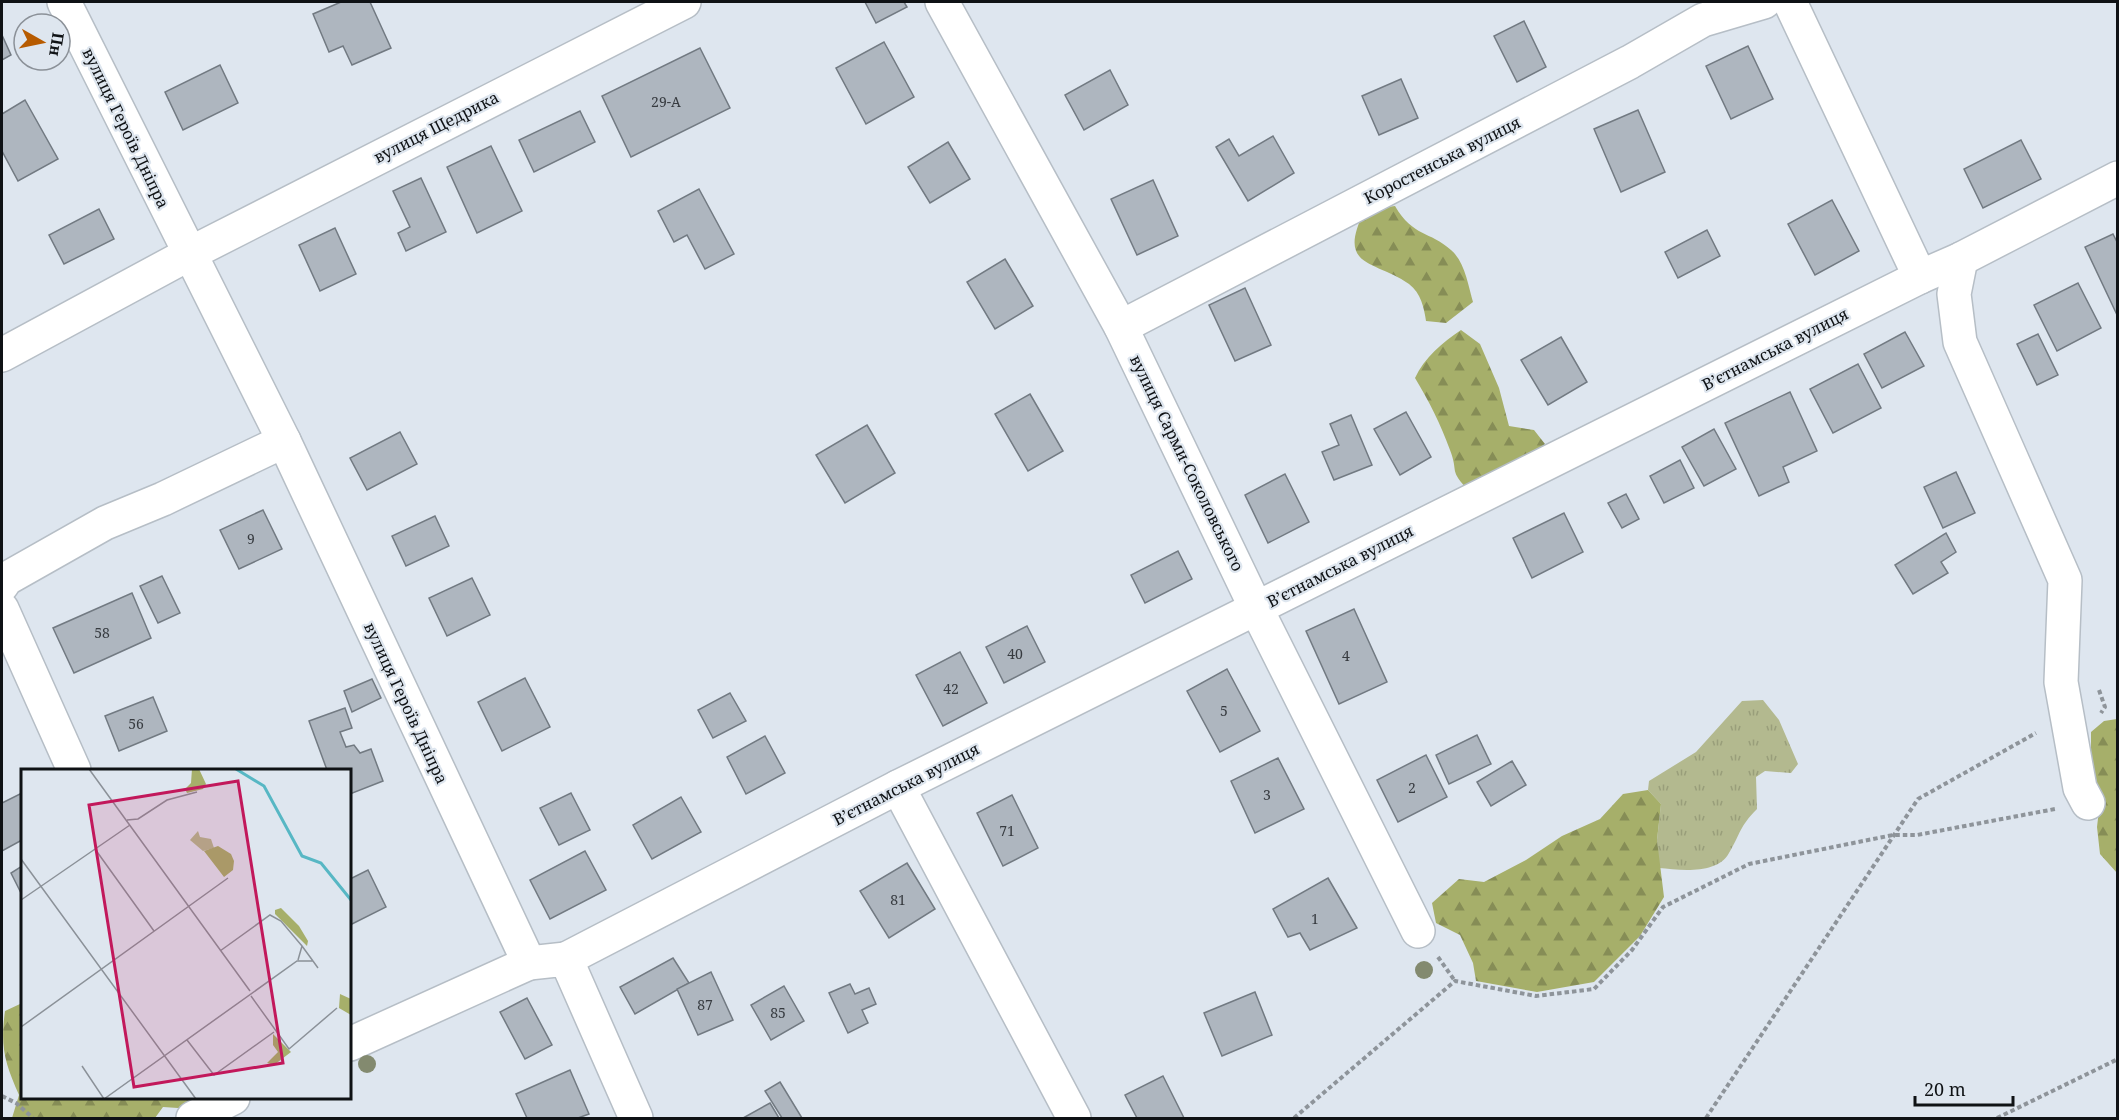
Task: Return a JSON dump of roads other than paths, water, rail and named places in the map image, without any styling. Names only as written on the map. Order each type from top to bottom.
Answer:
[{"type":"street","name":"вулиця Героїв Дніпра","points":[[64,2],[284,441],[529,963]]},
{"type":"street","name":"вулиця Щедрика","points":[[189,254],[684,2]]},
{"type":"street","name":"вулиця Сарми-Соколовського","points":[[942,2],[1121,327],[1256,608],[1418,931]]},
{"type":"street","name":"Коростенська вулиця","points":[[1121,327],[1630,62],[1702,20],[1764,2]]},
{"type":"street","points":[[1790,2],[1920,277]]},
{"type":"street","name":"Вʼєтнамська вулиця","points":[[566,959],[898,787],[1920,277],[1961,259],[2118,178]]},
{"type":"street","points":[[2,355],[189,254]]},
{"type":"street","points":[[1961,259],[1954,294],[1960,342],[2065,580],[2061,682],[2080,788],[2088,803]]},
{"type":"street","points":[[2,585],[6,579],[105,523],[163,499],[284,441]]},
{"type":"street","points":[[2,609],[73,769]]},
{"type":"street","points":[[898,787],[1074,1119]]},
{"type":"street","points":[[351,1044],[529,963],[566,959],[636,1119]]},
{"type":"street","points":[[193,1119],[231,1099]]}]
